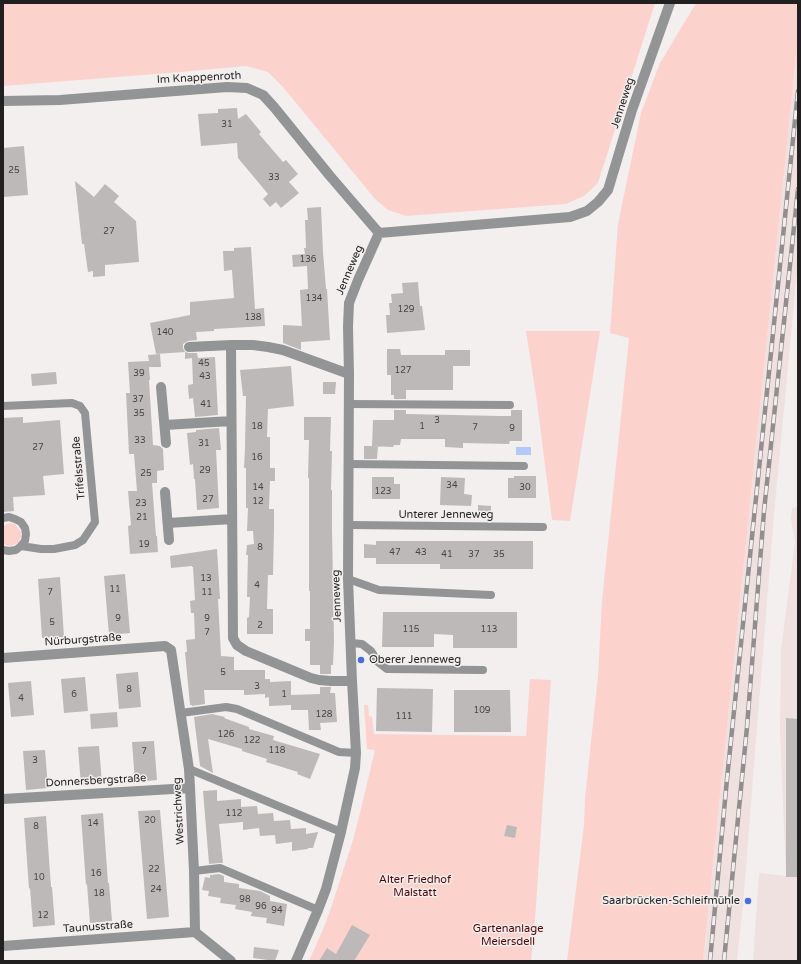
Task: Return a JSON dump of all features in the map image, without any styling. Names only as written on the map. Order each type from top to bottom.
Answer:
[{"type":"street","name":"Jenneweg","points":[[296,961],[326,889],[341,832],[355,768],[356,753],[348,579],[349,303],[380,233],[570,217],[587,211],[598,202],[608,190],[632,110],[670,3]]},
{"type":"street","name":"Im Knappenroth","points":[[3,102],[60,100],[227,87],[247,88],[263,95],[330,176],[380,233]]},
{"type":"street","points":[[231,345],[233,638],[237,645],[246,651],[311,678],[331,681],[352,681]]},
{"type":"street","points":[[189,347],[231,345],[260,346],[283,350],[349,374]]},
{"type":"street","points":[[161,387],[166,443]]},
{"type":"street","points":[[165,425],[231,421]]},
{"type":"street","points":[[165,492],[169,540]]},
{"type":"street","points":[[168,523],[232,519]]},
{"type":"street","name":"Nürburgstraße","points":[[3,658],[165,646]]},
{"type":"street","name":"Westrichweg","points":[[165,646],[171,650],[189,769],[194,870],[195,932]]},
{"type":"street","name":"Donnersbergstraße","points":[[3,799],[190,788]]},
{"type":"street","points":[[195,932],[231,961]]},
{"type":"street","name":"Taunusstraße","points":[[3,946],[195,932]]},
{"type":"lane","name":"Trifelsstraße","points":[[3,406],[72,403],[80,406],[85,413],[95,522],[83,540],[75,545],[54,549],[21,546],[16,550],[3,550]]},
{"type":"lane","points":[[349,404],[510,405]]},
{"type":"lane","points":[[349,464],[524,466]]},
{"type":"lane","points":[[3,518],[9,517],[16,519],[21,522],[25,528],[25,541],[21,546]]},
{"type":"lane","name":"Unterer Jenneweg","points":[[349,526],[544,527]]},
{"type":"lane","points":[[348,579],[379,590],[491,594]]},
{"type":"lane","points":[[351,643],[362,644],[371,651],[378,662],[388,669],[483,670]]},
{"type":"lane","points":[[181,714],[226,707],[237,709],[339,752],[356,753]]},
{"type":"lane","points":[[189,769],[341,832]]},
{"type":"lane","points":[[194,870],[220,868],[318,910]]},
{"type":"shaded area","points":[[798,36],[798,262],[774,514],[743,904],[737,961],[703,961]]},
{"type":"shaded area","points":[[798,507],[798,961],[753,961],[759,873],[786,876],[780,730],[781,650],[795,542],[791,519],[792,508]]},
{"type":"green space","points":[[3,3],[655,3],[598,183],[584,196],[566,204],[406,216],[388,210],[375,199],[283,87],[268,72],[246,66],[3,86]]},
{"type":"green space","points":[[696,3],[798,3],[798,36],[703,961],[567,961],[584,825],[585,798],[598,676],[602,601],[629,338],[610,333],[618,224],[641,113],[660,63]]},
{"type":"green space","points":[[526,331],[600,331],[570,521],[552,520],[537,402]]},
{"type":"green space","points":[[10,523],[15,524],[21,532],[21,537],[19,542],[10,546],[3,544],[3,526]]},
{"type":"green space","name":"Alter Friedhof Malstatt","points":[[530,679],[551,680],[531,961],[309,961],[331,908],[353,840],[375,750],[367,749],[364,705],[368,705],[369,716],[372,717],[374,734],[526,736]]},
{"type":"water","points":[[516,447],[531,447],[531,455],[516,455]]},
{"type":"building","points":[[237,108],[238,119],[246,114],[261,132],[259,134],[283,162],[286,160],[298,174],[289,182],[299,193],[281,208],[276,202],[270,207],[263,199],[268,194],[238,158],[237,143],[201,146],[198,114],[218,113],[218,109]]},
{"type":"building","points":[[24,146],[28,195],[3,197],[3,148]]},
{"type":"building","points":[[75,181],[94,197],[105,184],[119,196],[114,202],[136,221],[139,262],[105,265],[105,276],[93,277],[93,271],[88,272],[84,244],[82,244]]},
{"type":"building","points":[[321,207],[330,340],[301,342],[301,350],[283,343],[283,325],[302,326],[300,290],[308,289],[307,266],[293,267],[292,255],[305,254],[305,220],[308,220],[307,208]]},
{"type":"building","points":[[251,247],[255,309],[264,308],[265,326],[214,329],[214,331],[196,332],[197,340],[188,341],[183,344],[185,352],[156,354],[150,323],[190,315],[190,302],[234,298],[232,270],[224,271],[223,251],[234,251],[234,248]]},
{"type":"building","points":[[418,282],[420,306],[422,306],[425,330],[387,333],[386,315],[390,315],[389,303],[392,303],[391,294],[403,293],[402,283]]},
{"type":"building","points":[[387,349],[400,349],[401,355],[445,355],[445,350],[470,350],[470,366],[453,366],[453,390],[406,390],[406,399],[394,399],[394,395],[391,395],[391,375],[387,375]]},
{"type":"building","points":[[185,352],[197,353],[198,358],[215,357],[218,415],[195,417],[193,398],[189,399],[188,385],[193,384],[192,358],[185,359]]},
{"type":"building","points":[[160,354],[161,367],[149,367],[153,445],[160,446],[163,449],[164,470],[157,471],[157,483],[152,483],[158,552],[130,554],[128,526],[131,525],[128,491],[137,491],[134,454],[129,454],[126,393],[130,393],[128,362],[149,361],[148,355]]},
{"type":"building","points":[[291,366],[294,406],[268,409],[267,437],[270,437],[270,468],[275,468],[275,481],[270,481],[269,509],[274,509],[273,575],[268,575],[267,609],[273,609],[273,634],[247,634],[247,618],[249,617],[250,597],[247,597],[248,555],[246,555],[247,545],[254,544],[253,531],[247,531],[248,508],[246,508],[246,468],[244,468],[246,396],[243,396],[240,370]]},
{"type":"building","points":[[56,372],[57,384],[32,386],[31,374]]},
{"type":"building","points":[[323,382],[336,382],[335,394],[323,394]]},
{"type":"building","points":[[394,410],[406,410],[406,414],[511,416],[511,410],[522,410],[522,441],[510,441],[509,444],[463,443],[463,448],[445,447],[445,439],[401,439],[400,445],[394,445],[393,447],[372,446],[373,420],[394,420]]},
{"type":"building","points":[[23,417],[23,423],[60,420],[64,474],[43,476],[45,495],[13,497],[14,511],[3,512],[3,418]]},
{"type":"building","points":[[304,417],[331,417],[330,451],[332,451],[331,490],[334,642],[331,674],[320,674],[320,665],[310,665],[310,641],[305,641],[305,629],[310,629],[310,591],[308,478],[309,440],[304,440]]},
{"type":"building","points":[[219,428],[221,450],[216,450],[219,508],[197,510],[195,479],[193,464],[190,465],[187,433],[196,432],[196,430]]},
{"type":"building","points":[[364,446],[378,446],[377,459],[364,459]]},
{"type":"building","points":[[514,476],[536,476],[536,498],[508,498],[508,478],[514,478]]},
{"type":"building","points":[[372,477],[394,477],[394,484],[400,484],[400,499],[372,499]]},
{"type":"building","points":[[441,477],[465,478],[464,494],[472,495],[471,506],[440,505]]},
{"type":"building","points":[[478,505],[491,506],[491,516],[478,516]]},
{"type":"building","points":[[376,541],[533,541],[533,569],[440,569],[440,564],[376,564],[376,558],[364,558],[364,544],[376,545]]},
{"type":"building","points":[[217,549],[221,656],[234,657],[234,670],[265,670],[265,679],[270,679],[270,682],[291,681],[291,695],[320,694],[320,687],[331,687],[330,693],[335,693],[337,722],[320,723],[321,730],[309,730],[308,710],[291,710],[291,705],[269,706],[269,697],[265,698],[265,694],[244,695],[244,690],[204,690],[205,704],[190,705],[185,652],[187,652],[186,640],[195,639],[194,613],[191,613],[190,601],[195,600],[193,567],[171,568],[170,556]]},
{"type":"building","points":[[125,574],[130,633],[109,635],[104,576]]},
{"type":"building","points":[[60,577],[64,637],[42,638],[38,579]]},
{"type":"building","points":[[383,612],[517,612],[517,648],[453,648],[453,635],[434,634],[434,647],[382,647]]},
{"type":"building","points":[[138,672],[141,707],[119,709],[116,674]]},
{"type":"building","points":[[85,677],[88,711],[64,713],[61,679]]},
{"type":"building","points":[[31,681],[34,715],[11,717],[8,683]]},
{"type":"building","points":[[377,688],[433,689],[432,732],[376,731]]},
{"type":"building","points":[[454,690],[510,690],[511,732],[454,732]]},
{"type":"building","points":[[117,712],[118,727],[91,729],[90,714]]},
{"type":"building","points":[[212,714],[225,717],[224,718],[249,727],[249,729],[274,736],[273,740],[320,754],[310,779],[297,774],[298,772],[266,762],[267,759],[242,751],[242,749],[208,739],[213,773],[200,766],[194,717]]},
{"type":"building","points":[[786,718],[798,719],[798,877],[786,877]]},
{"type":"building","points":[[154,741],[157,780],[135,782],[132,742]]},
{"type":"building","points":[[99,746],[102,784],[81,785],[78,747]]},
{"type":"building","points":[[45,750],[48,788],[26,790],[23,751]]},
{"type":"building","points":[[217,790],[217,801],[241,799],[241,807],[257,806],[258,814],[273,813],[274,821],[290,820],[291,829],[306,828],[306,834],[318,832],[313,848],[292,851],[292,842],[276,844],[275,835],[260,836],[259,828],[243,830],[243,822],[219,824],[223,863],[209,864],[203,791]]},
{"type":"building","points":[[160,810],[169,917],[147,919],[138,811]]},
{"type":"building","points":[[103,813],[112,921],[90,923],[81,815]]},
{"type":"building","points":[[46,816],[55,925],[33,927],[24,818]]},
{"type":"building","points":[[507,825],[517,827],[515,838],[504,836]]},
{"type":"building","points":[[219,874],[224,876],[224,882],[239,884],[239,888],[260,891],[270,896],[270,901],[287,904],[284,926],[266,923],[267,918],[251,916],[252,912],[235,909],[236,905],[220,903],[221,898],[208,896],[209,891],[202,890],[205,877],[210,878],[210,875]]},
{"type":"building","points":[[352,925],[370,935],[354,961],[319,961],[327,948],[336,954]]},
{"type":"building","points":[[254,947],[279,950],[275,961],[253,958]]},
{"type":"railway","points":[[710,961],[727,779],[798,91]]},
{"type":"railway","points":[[724,961],[747,727],[764,511],[798,189]]},
{"type":"place","name":"Oberer Jenneweg","points":[[361,660]]},
{"type":"place","name":"Saarbrücken-Schleifmühle","points":[[748,901]]},
{"type":"park label","name":"Gartenanlage Meiersdell","points":[[508,935]]}]
